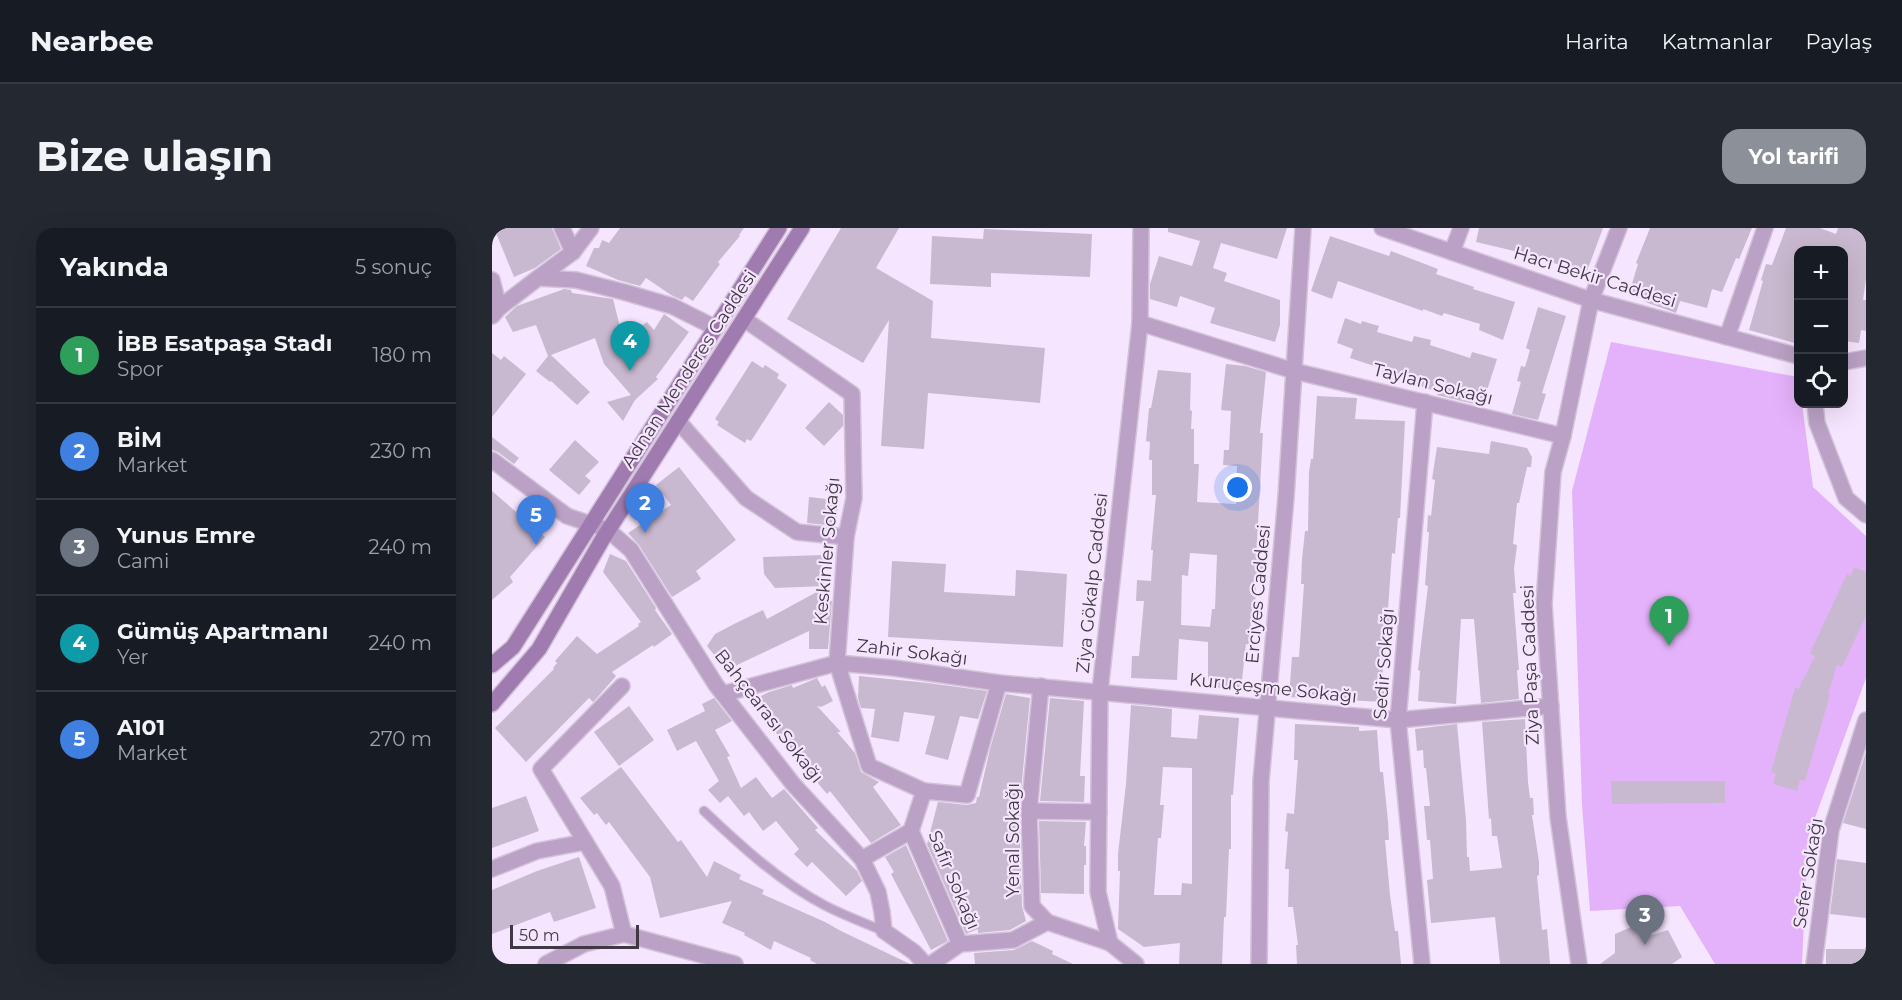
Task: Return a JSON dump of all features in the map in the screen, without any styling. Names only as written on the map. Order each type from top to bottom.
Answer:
[{"type":"street","points":[[562,228],[573,252]]},
{"type":"street","points":[[496,312],[573,252],[591,228]]},
{"type":"street","name":"Adnan Menderes Caddesi","points":[[492,665],[513,646],[779,228]]},
{"type":"street","name":"Adnan Menderes Caddesi","points":[[492,704],[539,649],[608,530],[802,228]]},
{"type":"street","name":"Ziya Gökalp Caddesi","points":[[1110,943],[1098,892],[1100,691],[1140,323],[1142,228]]},
{"type":"street","name":"Erciyes Caddesi","points":[[1258,964],[1261,781],[1286,497],[1303,228]]},
{"type":"street","name":"Hacı Bekir Caddesi","points":[[1382,228],[1591,300],[1794,355]]},
{"type":"street","points":[[1452,252],[1461,228]]},
{"type":"street","name":"Ziya Paşa Caddesi","points":[[1579,964],[1558,817],[1544,604],[1553,472],[1563,436],[1591,300],[1618,228]]},
{"type":"street","points":[[1727,337],[1765,228]]},
{"type":"street","points":[[538,278],[576,280],[624,292],[672,306],[716,327]]},
{"type":"street","points":[[492,280],[496,312]]},
{"type":"street","name":"Keskinler Sokağı","points":[[744,319],[852,394],[854,498],[846,537],[837,663]]},
{"type":"street","name":"Taylan Sokağı","points":[[1140,323],[1294,371],[1563,436]]},
{"type":"street","points":[[1848,361],[1866,358]]},
{"type":"street","name":"Sedir Sokağı","points":[[1422,964],[1398,720],[1425,402]]},
{"type":"street","points":[[1815,408],[1817,423],[1846,498],[1866,515]]},
{"type":"street","points":[[678,421],[746,498],[797,532],[846,537]]},
{"type":"street","points":[[492,460],[567,516],[608,530]]},
{"type":"street","name":"Bahçearası Sokağı","points":[[608,530],[631,550],[723,694],[793,784],[862,859],[878,892],[884,931]]},
{"type":"street","points":[[837,663],[869,766],[924,791],[967,795],[999,683]]},
{"type":"street","name":"Zahir Sokağı","points":[[723,694],[837,663],[894,668],[999,683],[1100,691]]},
{"type":"street","points":[[622,686],[541,769],[612,886],[624,934]]},
{"type":"street","name":"Yenal Sokağı","points":[[1041,686],[1029,811],[1032,906],[1047,922]]},
{"type":"street","name":"Kuruçeşme Sokağı","points":[[1100,691],[1398,720],[1551,706]]},
{"type":"street","name":"Sefer Sokağı","points":[[1814,964],[1831,830],[1866,720]]},
{"type":"street","points":[[862,859],[911,831],[924,791]]},
{"type":"street","points":[[1029,811],[1099,812]]},
{"type":"street","name":"Safir Sokağı","points":[[911,831],[960,944]]},
{"type":"street","points":[[492,868],[537,851],[585,842]]},
{"type":"street","points":[[931,964],[960,944],[1013,940],[1047,922],[1110,943],[1136,964]]},
{"type":"street","points":[[884,931],[914,952],[925,964]]},
{"type":"street","points":[[546,964],[584,944],[624,934],[735,964]]},
{"type":"lane","points":[[704,811],[745,849],[824,905],[884,931]]},
{"type":"shaded area","points":[[1611,342],[1794,376],[1794,408],[1803,408],[1813,487],[1866,536],[1866,678],[1808,837],[1802,964],[1715,964],[1680,906],[1590,911],[1582,805],[1572,491]]},
{"type":"building","points":[[494,228],[552,228],[561,249],[535,268],[514,277]]},
{"type":"building","points":[[620,228],[744,228],[718,262],[720,264],[693,301],[685,296],[682,300],[671,295],[646,278],[640,286],[618,280],[586,266],[594,248],[599,248],[602,240],[609,243]]},
{"type":"building","points":[[841,228],[899,228],[876,268],[933,301],[931,338],[1045,348],[1040,403],[928,393],[924,449],[881,446],[889,320],[863,363],[787,319]]},
{"type":"building","points":[[1168,228],[1287,228],[1277,259],[1221,243],[1213,268],[1227,273],[1224,281],[1280,300],[1280,325],[1275,342],[1210,323],[1215,308],[1180,296],[1177,307],[1150,299],[1150,284],[1159,256],[1192,266],[1200,241],[1168,232]]},
{"type":"building","points":[[1479,228],[1603,228],[1586,274],[1548,261],[1549,259],[1476,242]]},
{"type":"building","points":[[1650,228],[1752,228],[1722,292],[1712,289],[1707,308],[1680,301],[1676,313],[1648,303],[1633,293],[1631,287],[1638,264],[1636,263]]},
{"type":"building","points":[[1786,228],[1820,228],[1836,234],[1838,228],[1866,228],[1866,279],[1863,300],[1866,300],[1866,331],[1861,330],[1859,343],[1848,342],[1848,246],[1794,246],[1794,343],[1749,330],[1766,264],[1772,265]]},
{"type":"building","points":[[984,229],[1092,234],[1090,277],[991,273],[991,287],[930,284],[932,236],[983,239]]},
{"type":"building","points":[[1330,236],[1389,256],[1391,251],[1438,269],[1436,274],[1515,302],[1503,340],[1479,330],[1480,324],[1444,313],[1442,316],[1423,309],[1423,311],[1338,281],[1332,299],[1311,291]]},
{"type":"building","points":[[564,289],[571,290],[572,293],[613,299],[623,339],[647,322],[654,330],[664,314],[689,332],[656,377],[658,379],[635,400],[623,421],[607,402],[631,395],[604,364],[595,338],[551,355],[590,392],[577,405],[551,381],[536,371],[548,356],[536,325],[513,332],[505,317],[517,306]]},
{"type":"building","points":[[1538,307],[1566,316],[1542,393],[1546,394],[1538,420],[1512,414],[1521,382],[1517,381],[1521,366],[1525,367],[1530,350],[1526,348]]},
{"type":"building","points":[[1345,318],[1361,324],[1362,321],[1379,326],[1377,332],[1412,342],[1414,336],[1431,340],[1430,345],[1470,358],[1472,352],[1497,359],[1482,406],[1437,395],[1438,392],[1399,379],[1398,381],[1381,376],[1383,369],[1350,358],[1353,349],[1337,343]]},
{"type":"building","points":[[492,353],[501,360],[504,356],[526,374],[492,417]]},
{"type":"building","points":[[752,361],[763,368],[765,365],[779,374],[777,378],[787,385],[751,441],[747,439],[745,443],[717,425],[719,422],[715,419]]},
{"type":"building","points":[[1226,364],[1266,372],[1260,433],[1263,433],[1256,559],[1264,559],[1263,584],[1256,583],[1255,610],[1252,609],[1249,645],[1246,644],[1241,689],[1208,687],[1208,642],[1179,639],[1177,680],[1131,678],[1132,656],[1139,656],[1144,601],[1136,601],[1137,580],[1151,581],[1156,495],[1152,495],[1150,442],[1146,441],[1149,408],[1151,408],[1158,370],[1191,373],[1190,410],[1192,411],[1191,429],[1194,429],[1194,464],[1199,464],[1197,502],[1236,504],[1237,466],[1223,465],[1224,450],[1229,450],[1231,411],[1221,410]],"holes":[[[1190,553],[1217,555],[1215,609],[1212,609],[1210,627],[1181,625],[1182,575],[1188,576]]]},
{"type":"building","points":[[1317,396],[1357,398],[1355,419],[1405,421],[1400,518],[1398,518],[1395,554],[1392,553],[1389,624],[1387,624],[1382,681],[1385,682],[1383,702],[1289,697],[1292,657],[1299,657],[1304,584],[1301,584],[1302,559],[1305,531],[1308,531],[1309,472],[1311,459],[1313,459]]},
{"type":"building","points":[[829,402],[843,415],[843,426],[824,446],[805,428]]},
{"type":"building","points":[[492,437],[519,458],[514,464],[492,450]]},
{"type":"building","points":[[575,440],[599,462],[585,476],[591,481],[579,495],[549,470]]},
{"type":"building","points":[[1491,441],[1527,448],[1532,457],[1531,467],[1527,467],[1519,503],[1517,503],[1513,544],[1517,545],[1514,569],[1516,593],[1513,593],[1519,699],[1481,703],[1474,619],[1461,619],[1456,704],[1418,701],[1420,671],[1418,670],[1428,586],[1425,585],[1428,515],[1431,516],[1435,480],[1432,479],[1437,447],[1489,454]]},
{"type":"building","points":[[679,467],[736,540],[696,571],[701,579],[672,597],[639,545],[628,533],[671,505],[656,485]]},
{"type":"building","points":[[492,491],[545,537],[510,577],[513,582],[492,600]]},
{"type":"building","points":[[809,497],[838,503],[836,526],[807,523]]},
{"type":"building","points":[[610,554],[626,561],[672,634],[612,672],[616,676],[596,699],[593,702],[589,698],[526,762],[495,728],[554,669],[557,663],[555,661],[577,636],[597,654],[639,626],[641,622],[603,572]]},
{"type":"building","points":[[823,555],[824,586],[775,588],[764,574],[763,557]]},
{"type":"building","points":[[892,561],[946,564],[944,592],[1015,596],[1016,570],[1067,574],[1063,647],[888,637]]},
{"type":"building","points":[[1854,567],[1866,572],[1866,616],[1842,667],[1837,665],[1805,781],[1800,780],[1797,791],[1773,784],[1776,774],[1771,772],[1795,688],[1799,689],[1815,656],[1810,653],[1847,574],[1851,576]]},
{"type":"building","points":[[824,588],[825,601],[832,601],[828,649],[809,649],[809,631],[737,665],[728,672],[707,646],[715,634],[734,624],[763,610],[767,619]]},
{"type":"building","points":[[859,676],[987,691],[978,719],[960,716],[948,760],[925,754],[935,716],[904,712],[899,742],[871,737],[875,709],[861,708],[858,698]]},
{"type":"building","points":[[817,678],[822,687],[825,685],[833,701],[821,707],[817,706],[841,732],[837,732],[855,753],[861,772],[879,782],[873,787],[901,825],[871,843],[830,791],[827,794],[778,736],[757,698],[792,685],[793,688]]},
{"type":"building","points":[[1006,694],[1030,698],[1019,811],[1022,906],[1026,921],[1010,930],[978,933],[978,929],[966,934],[927,844],[938,802],[967,805],[976,803]]},
{"type":"building","points":[[714,698],[732,721],[715,730],[730,756],[727,757],[741,788],[756,777],[772,798],[784,789],[818,828],[815,830],[857,871],[862,881],[846,896],[812,862],[807,867],[794,854],[799,849],[776,821],[763,831],[749,812],[744,816],[728,796],[720,803],[708,790],[719,781],[696,741],[677,751],[667,730],[705,711],[702,704]]},
{"type":"building","points":[[1050,698],[1084,701],[1080,776],[1085,776],[1084,802],[1040,801]]},
{"type":"building","points":[[1131,705],[1172,709],[1171,737],[1197,739],[1199,715],[1239,718],[1233,795],[1231,795],[1231,849],[1229,849],[1222,964],[1179,964],[1180,943],[1144,947],[1118,929],[1120,871],[1118,871],[1118,854],[1126,784]],"holes":[[[1163,767],[1192,768],[1192,884],[1182,883],[1181,895],[1154,895],[1158,838],[1161,838],[1164,805],[1160,805]]]},
{"type":"building","points":[[629,706],[654,740],[619,766],[594,732]]},
{"type":"building","points":[[1525,719],[1528,782],[1530,798],[1533,798],[1534,815],[1532,815],[1539,862],[1539,875],[1537,876],[1542,930],[1547,929],[1550,964],[1500,964],[1495,917],[1431,923],[1427,880],[1433,879],[1424,806],[1430,806],[1423,750],[1417,751],[1415,729],[1457,724],[1470,871],[1502,868],[1497,836],[1492,836],[1491,818],[1489,819],[1482,722]]},
{"type":"building","points":[[1295,724],[1359,727],[1359,731],[1377,730],[1380,772],[1383,772],[1388,821],[1389,840],[1385,840],[1390,895],[1395,931],[1398,931],[1401,964],[1297,964],[1296,945],[1298,945],[1293,907],[1288,907],[1289,869],[1285,869],[1287,813],[1294,814],[1298,760],[1294,760]]},
{"type":"building","points":[[1866,752],[1866,829],[1843,823]]},
{"type":"building","points":[[621,767],[678,842],[681,840],[707,877],[714,861],[741,875],[739,879],[764,890],[762,894],[910,964],[817,964],[810,960],[811,958],[774,941],[771,950],[744,935],[745,933],[722,923],[732,901],[660,918],[650,877],[609,822],[606,825],[597,813],[594,815],[580,798]]},
{"type":"building","points":[[1611,781],[1725,781],[1725,803],[1612,804]]},
{"type":"building","points":[[526,796],[539,831],[492,848],[492,808]]},
{"type":"building","points":[[1039,821],[1086,822],[1084,894],[1041,893]]},
{"type":"building","points":[[906,845],[948,941],[931,950],[891,874],[894,872],[885,857]]},
{"type":"building","points":[[579,857],[596,908],[554,922],[550,912],[492,934],[492,890],[537,871]]},
{"type":"building","points":[[1837,859],[1866,863],[1866,918],[1830,914]]},
{"type":"building","points":[[1636,925],[1649,936],[1668,930],[1682,957],[1672,964],[1600,964],[1615,953],[1615,934]]},
{"type":"building","points":[[1032,941],[1073,964],[975,964],[974,953],[1014,950]]},
{"type":"building","points":[[1826,949],[1866,949],[1866,964],[1826,964]]},
{"type":"place","name":"Gümüş Apartmanı","points":[[630,371]]},
{"type":"place","name":"BİM","points":[[645,533]]},
{"type":"place","name":"A101","points":[[536,545]]},
{"type":"place","name":"İBB Esatpaşa Stadı","points":[[1669,646]]},
{"type":"place","name":"Yunus Emre","points":[[1645,945]]}]
